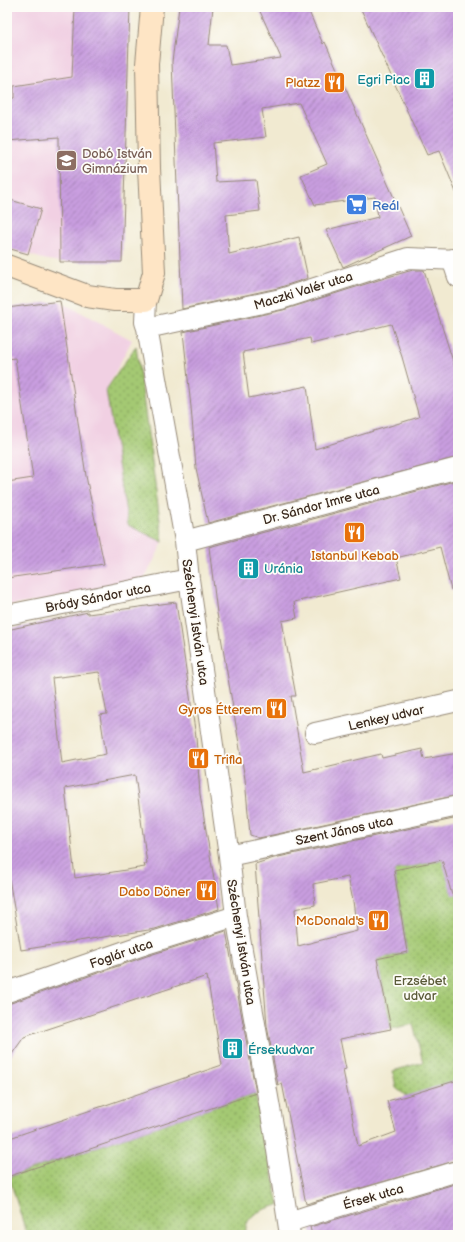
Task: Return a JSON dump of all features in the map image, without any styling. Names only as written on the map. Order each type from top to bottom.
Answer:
[{"type":"street","name":"Széchenyi István utca","points":[[152,7],[147,64],[147,93],[154,273],[146,300],[145,322],[185,541],[236,916],[290,1228]]},
{"type":"street","name":"Maczki Valér utca","points":[[147,328],[281,299],[408,258],[456,265]]},
{"type":"street","points":[[7,266],[87,296],[115,300],[146,300]]},
{"type":"street","name":"Dr. Sándor Imre utca","points":[[185,541],[458,468]]},
{"type":"street","name":"Bródy Sándor utca","points":[[7,615],[189,579]]},
{"type":"street","name":"Lenkey udvar","points":[[315,734],[458,701]]},
{"type":"street","name":"Szent János utca","points":[[229,856],[458,806]]},
{"type":"street","name":"Foglár utca","points":[[7,992],[143,945],[236,916]]},
{"type":"street","name":"Érsek utca","points":[[290,1228],[335,1207],[458,1171]]},
{"type":"shaded area","name":"Dobó István Gimnázium","points":[[7,7],[130,7],[128,73],[91,261],[60,262],[43,259],[7,248]]},
{"type":"shaded area","points":[[60,301],[132,340],[106,390],[128,525],[163,542],[141,586],[7,606],[7,308]]},
{"type":"green space","points":[[136,346],[163,542],[128,525],[106,390]]},
{"type":"green space","name":"Erzsébet udvar","points":[[442,860],[458,881],[458,1064],[456,1065],[458,1071],[458,1112],[406,1096],[396,1088],[393,1071],[423,1062],[413,1024],[391,1029],[377,959],[407,952],[394,870]]},
{"type":"green space","points":[[255,1093],[279,1205],[267,1208],[251,1217],[246,1228],[246,1235],[27,1235],[9,1177]]},
{"type":"building","name":"Dobó István Gimnázium","points":[[75,7],[130,7],[122,262],[60,262],[59,137],[7,141],[7,99],[14,98],[14,86],[72,77]]},
{"type":"building","points":[[179,7],[213,7],[209,45],[226,45],[230,65],[281,58],[258,7],[307,7],[323,44],[325,42],[411,236],[343,267],[326,230],[378,217],[375,197],[315,205],[301,175],[327,164],[299,103],[262,109],[266,137],[213,143],[216,182],[256,180],[260,211],[226,215],[229,254],[299,237],[308,278],[278,288],[182,309],[172,62]]},
{"type":"building","name":"Egri Piac","points":[[360,7],[458,7],[458,197],[439,151],[427,155]]},
{"type":"building","points":[[7,199],[41,209],[28,254],[7,248]]},
{"type":"building","points":[[413,270],[424,270],[458,377],[458,457],[208,523],[196,468],[183,332],[283,310]],"holes":[[[391,324],[419,417],[315,449],[307,386],[249,398],[243,352],[310,338],[311,344]]]},
{"type":"building","points":[[60,301],[86,476],[104,564],[7,578],[7,482],[33,478],[15,358],[7,359],[7,308]]},
{"type":"building","points":[[458,480],[458,590],[451,590],[440,547],[396,558],[401,578],[294,602],[297,618],[282,621],[296,696],[291,696],[304,772],[381,754],[382,758],[422,749],[424,759],[458,753],[458,795],[259,838],[250,835],[245,779],[217,613],[209,547]]},
{"type":"building","points":[[176,602],[196,737],[200,794],[219,909],[155,929],[21,950],[9,878],[7,878],[7,630],[88,612],[88,614]],"holes":[[[99,672],[107,714],[100,715],[106,754],[62,763],[52,678]],[[135,775],[147,864],[144,864],[145,867],[75,878],[65,788]]]},
{"type":"building","points":[[458,818],[458,894],[452,895],[442,860],[394,870],[407,952],[377,959],[391,1029],[340,1039],[346,1069],[343,1070],[358,1146],[396,1132],[387,1101],[458,1080],[458,1160],[306,1204],[282,1083],[278,1085],[267,1026],[255,864],[274,858]],"holes":[[[348,877],[357,931],[298,946],[295,909],[315,905],[313,884]]]},
{"type":"building","name":"Érsekudvar","points":[[226,931],[256,1093],[7,1177],[7,1139],[222,1065],[207,976],[24,1037],[7,1061],[7,1003],[11,1003],[147,956]]},
{"type":"building","points":[[458,1183],[458,1235],[312,1235],[310,1227]]},
{"type":"place","name":"Egri Piac","points":[[425,79]]},
{"type":"place","name":"Platzz","points":[[335,82]]},
{"type":"place","name":"Dobó István Gimnázium","points":[[66,160]]},
{"type":"place","name":"Reál","points":[[356,205]]},
{"type":"place","name":"Istanbul Kebab","points":[[355,533]]},
{"type":"place","name":"Uránia","points":[[248,568]]},
{"type":"place","name":"Gyros Étterem","points":[[277,709]]},
{"type":"place","name":"Trifla","points":[[199,759]]},
{"type":"place","name":"Dabo Döner","points":[[206,891]]},
{"type":"place","name":"McDonald's","points":[[379,920]]},
{"type":"place","name":"Érsekudvar","points":[[233,1049]]}]
